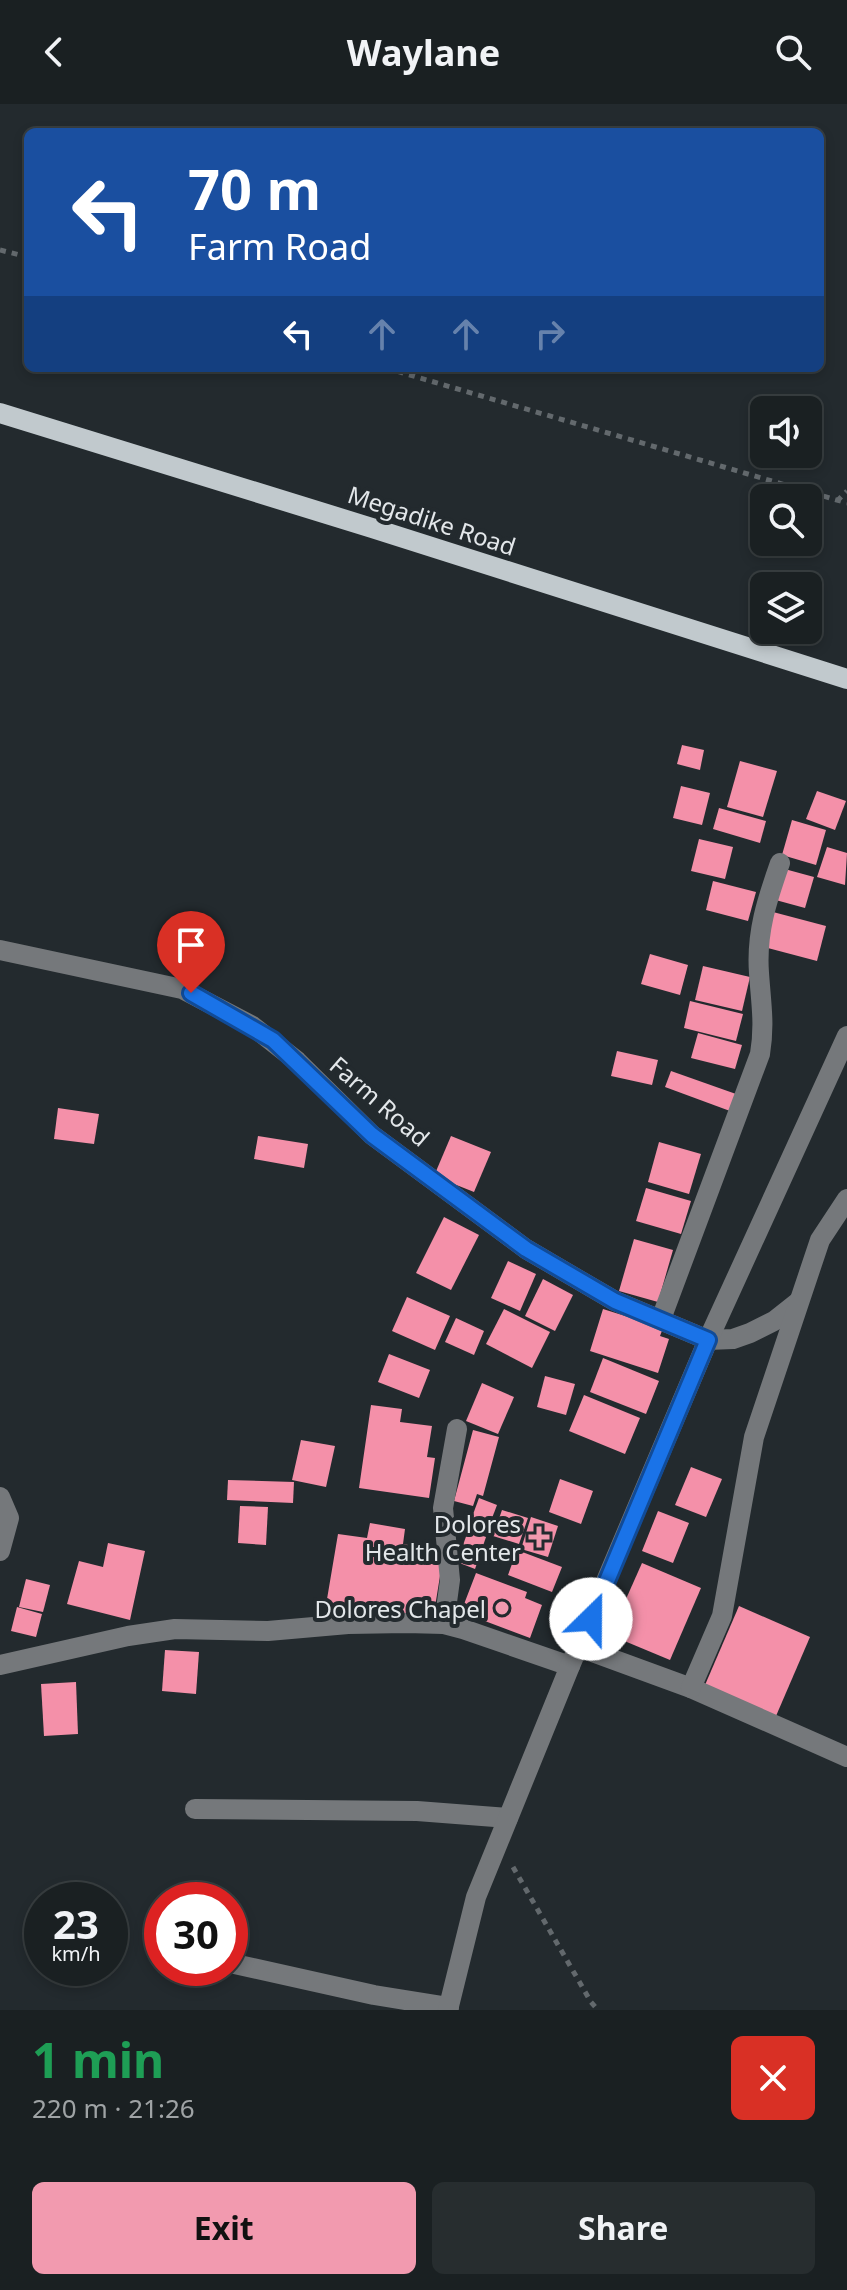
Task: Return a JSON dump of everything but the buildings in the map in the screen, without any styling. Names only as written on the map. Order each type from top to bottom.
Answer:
[{"type":"main road","name":"Megadike Road","points":[[0,413],[847,679]]},
{"type":"street","points":[[661,1319],[760,1054],[765,1021],[759,972],[761,919],[780,863]]},
{"type":"street","name":"Farm Road","points":[[0,950],[182,989],[242,1020],[285,1051],[372,1135],[526,1249],[615,1301],[708,1340]]},
{"type":"street","points":[[248,1967],[449,2008],[476,1897],[570,1666],[708,1340],[847,1036]]},
{"type":"street","points":[[691,1688],[722,1616],[754,1437],[820,1240],[847,1199]]},
{"type":"street","points":[[708,1340],[733,1339],[750,1333],[774,1321],[798,1302]]},
{"type":"street","points":[[444,1624],[450,1580],[443,1508],[457,1429]]},
{"type":"street","points":[[0,1497],[9,1518],[0,1551]]},
{"type":"street","points":[[0,1665],[128,1636],[175,1629],[268,1631],[348,1624],[444,1624],[570,1666]]},
{"type":"street","points":[[579,1647],[691,1688],[847,1757]]},
{"type":"street","points":[[195,1809],[417,1811],[508,1818]]},
{"type":"path","points":[[0,250],[24,256]]},
{"type":"path","points":[[400,372],[847,503]]},
{"type":"path","points":[[837,501],[847,491]]},
{"type":"path","points":[[498,1842],[598,2010]]},
{"type":"place","name":"Dolores Health Center","points":[[539,1537]]},
{"type":"place","name":"Dolores Chapel","points":[[502,1608]]},
{"type":"route","points":[[191,993],[273,1040],[372,1135],[526,1249],[615,1301],[708,1340],[591,1619]]}]
